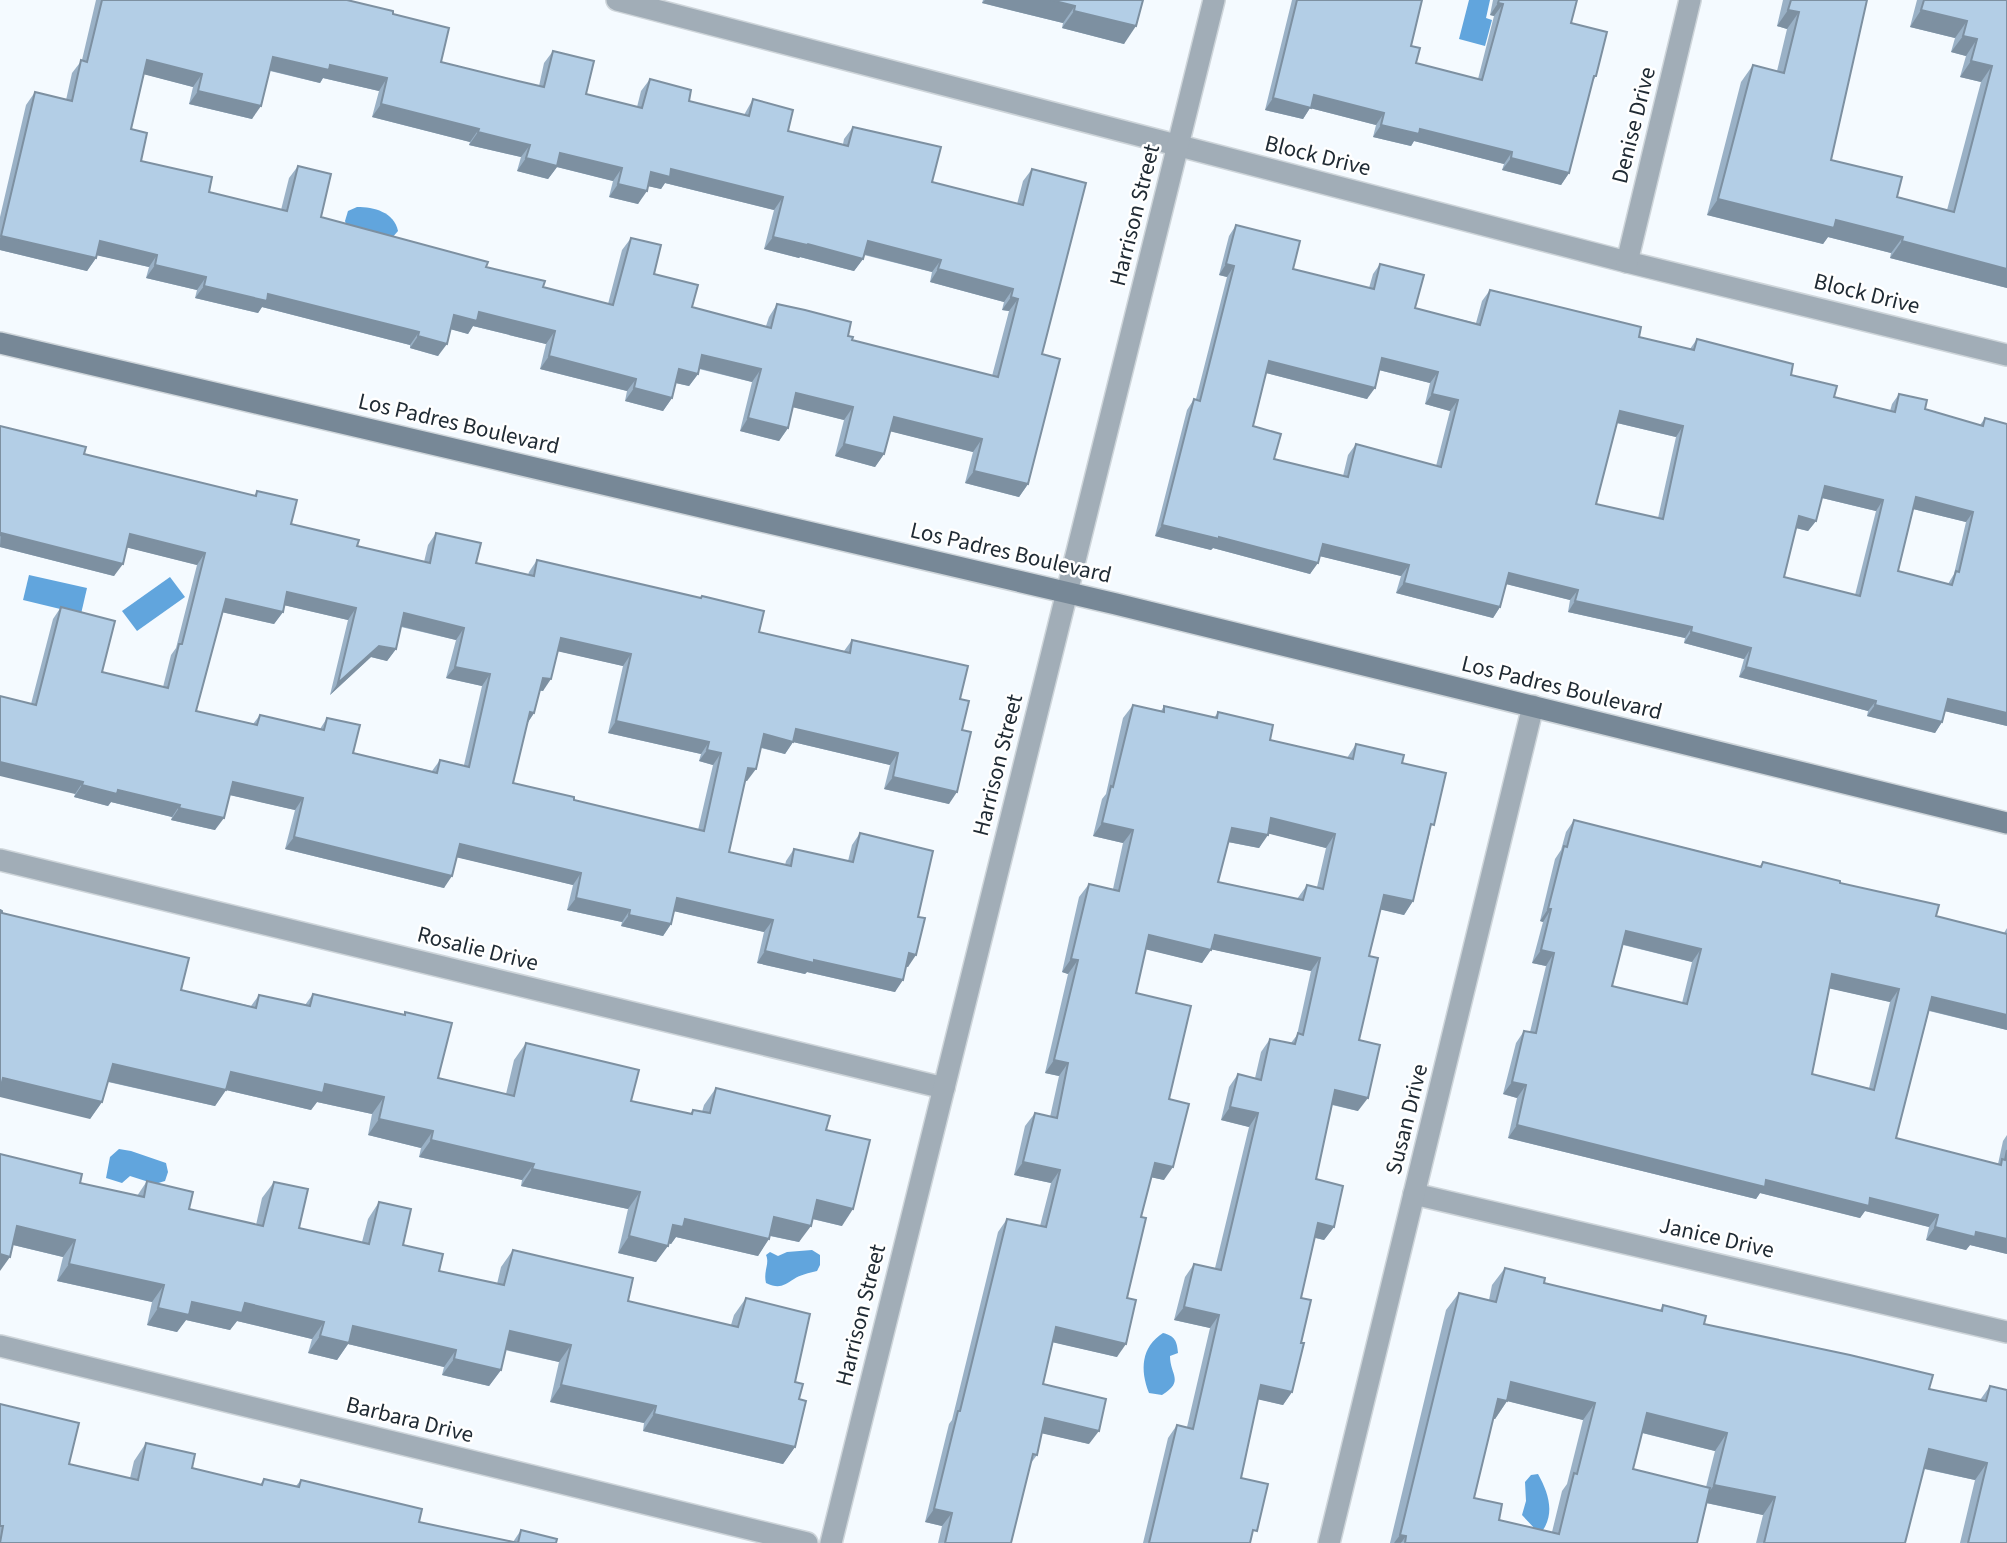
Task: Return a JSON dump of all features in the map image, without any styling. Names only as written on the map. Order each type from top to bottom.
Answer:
[{"type":"street","name":"Block Drive","points":[[617,0],[1627,262],[2007,355]]},
{"type":"street","name":"Harrison Street","points":[[831,1543],[1214,0]]},
{"type":"street","name":"Denise Drive","points":[[1627,262],[1690,0]]},
{"type":"street","name":"Los Padres Boulevard","points":[[0,343],[1067,592],[2007,823]]},
{"type":"street","name":"Susan Drive","points":[[1329,1543],[1533,706]]},
{"type":"street","name":"Rosalie Drive","points":[[0,860],[944,1088]]},
{"type":"street","name":"Janice Drive","points":[[1414,1194],[2007,1332]]},
{"type":"street","name":"Barbara Drive","points":[[0,1346],[807,1543]]},
{"type":"water","points":[[1469,0],[1490,0],[1486,18],[1492,20],[1485,46],[1459,39]]},
{"type":"water","points":[[357,207],[370,208],[388,215],[398,231],[391,239],[347,228],[345,221],[348,211]]},
{"type":"water","points":[[29,575],[87,588],[81,614],[23,600]]},
{"type":"water","points":[[170,577],[185,597],[137,631],[122,611]]},
{"type":"water","points":[[119,1149],[166,1163],[168,1172],[165,1181],[155,1184],[130,1176],[122,1183],[106,1178],[110,1157]]},
{"type":"water","points":[[812,1250],[820,1255],[817,1271],[799,1276],[781,1286],[766,1283],[766,1255],[770,1252],[778,1256],[787,1252]]},
{"type":"water","points":[[1163,1333],[1175,1340],[1178,1353],[1170,1356],[1175,1382],[1162,1395],[1149,1393],[1144,1376],[1144,1360],[1150,1345]]},
{"type":"water","points":[[1538,1474],[1547,1495],[1549,1516],[1543,1530],[1537,1531],[1522,1515],[1526,1501],[1525,1482],[1531,1475]]},
{"type":"building","points":[[102,0],[347,0],[449,28],[441,62],[544,87],[553,51],[594,61],[586,94],[642,108],[650,79],[691,90],[689,101],[749,116],[753,99],[793,110],[788,131],[848,146],[853,127],[941,147],[932,182],[1023,205],[1032,169],[1086,183],[1042,354],[1060,359],[1028,484],[974,471],[982,439],[894,417],[884,454],[844,444],[853,407],[796,393],[788,428],[748,418],[761,369],[702,355],[698,374],[679,369],[672,398],[634,388],[636,379],[549,356],[555,331],[479,312],[477,321],[454,315],[447,344],[418,336],[419,332],[268,294],[267,301],[204,286],[206,277],[155,265],[157,255],[100,241],[96,258],[1,236],[35,92],[72,101],[81,60],[87,62]],"holes":[[[273,57],[329,70],[330,65],[387,78],[381,104],[530,145],[526,158],[557,166],[560,153],[622,168],[618,184],[647,191],[651,172],[670,177],[671,169],[783,197],[773,237],[863,259],[868,241],[941,260],[938,269],[1013,289],[1011,297],[1018,299],[998,377],[852,340],[853,337],[848,336],[851,322],[805,310],[777,304],[771,328],[692,307],[698,285],[654,274],[661,245],[631,238],[613,305],[543,287],[545,281],[486,267],[488,262],[321,217],[331,174],[298,166],[287,211],[209,192],[212,177],[141,161],[147,133],[131,129],[147,60],[202,74],[198,91],[261,106]]]},
{"type":"building","points":[[1051,0],[1143,0],[1136,26],[1074,11],[1075,6]]},
{"type":"building","points":[[1297,0],[1422,0],[1411,46],[1420,48],[1416,63],[1482,80],[1503,4],[1498,3],[1499,0],[1577,0],[1571,23],[1607,32],[1569,173],[1511,158],[1512,152],[1420,129],[1419,134],[1381,125],[1384,113],[1314,95],[1311,108],[1273,98]]},
{"type":"building","points":[[1791,0],[1867,0],[1831,160],[1902,177],[1897,197],[1954,212],[1992,66],[1971,61],[1977,39],[1963,36],[1967,21],[1921,10],[1924,0],[2007,0],[2007,269],[1902,241],[1903,237],[1836,220],[1834,228],[1718,199],[1753,65],[1784,73],[1799,12],[1788,10]]},
{"type":"building","points":[[1236,225],[1300,241],[1293,269],[1374,289],[1380,264],[1424,275],[1415,308],[1480,325],[1490,290],[1641,327],[1639,337],[1694,350],[1697,339],[1793,364],[1791,375],[1837,386],[1834,397],[1895,412],[1899,394],[1927,400],[1925,409],[1983,426],[1985,418],[2007,424],[2007,713],[1948,699],[1942,722],[1875,705],[1876,701],[1746,667],[1751,648],[1691,632],[1692,627],[1575,601],[1578,590],[1509,573],[1500,607],[1404,583],[1409,565],[1323,544],[1318,563],[1162,525],[1194,399],[1200,401],[1234,266],[1226,264]],"holes":[[[1382,358],[1438,372],[1432,394],[1458,400],[1441,467],[1356,444],[1348,477],[1274,459],[1281,434],[1253,426],[1269,361],[1375,388]],[[1620,411],[1683,426],[1663,519],[1596,504]],[[1825,486],[1883,500],[1860,596],[1784,577],[1799,516],[1816,521]],[[1916,497],[1973,512],[1959,572],[1956,571],[1952,585],[1898,571]]]},
{"type":"building","points":[[0,426],[86,447],[84,454],[256,496],[257,491],[297,500],[291,524],[359,540],[357,546],[430,563],[436,533],[481,543],[476,563],[534,576],[537,560],[764,611],[759,632],[850,653],[852,640],[968,666],[960,699],[969,701],[962,730],[971,732],[957,792],[893,777],[898,753],[796,729],[793,742],[764,734],[756,769],[748,768],[729,852],[791,866],[794,849],[853,862],[860,833],[933,851],[918,917],[925,918],[916,955],[909,953],[903,980],[814,960],[814,963],[765,951],[773,920],[677,898],[671,924],[629,915],[630,910],[576,898],[581,873],[460,844],[452,876],[294,837],[303,798],[233,782],[224,818],[118,790],[117,794],[82,785],[83,782],[0,762],[0,696],[36,705],[61,607],[115,621],[102,672],[168,688],[205,553],[130,534],[123,564],[1,533],[0,536]],"holes":[[[287,592],[356,608],[338,683],[379,646],[396,649],[404,613],[464,628],[455,667],[490,674],[469,767],[440,760],[437,773],[353,753],[360,725],[327,718],[324,730],[260,715],[257,725],[196,711],[226,599],[283,612]],[[561,638],[631,654],[616,721],[709,742],[707,750],[721,753],[704,831],[513,783],[530,712],[534,713],[543,678],[551,679]]]},
{"type":"building","points":[[1133,705],[1164,712],[1164,706],[1217,718],[1218,712],[1273,725],[1270,740],[1353,759],[1356,744],[1404,755],[1402,763],[1446,773],[1413,901],[1384,895],[1369,956],[1378,958],[1359,1040],[1380,1045],[1368,1098],[1335,1090],[1316,1179],[1343,1186],[1334,1227],[1318,1223],[1301,1298],[1311,1300],[1292,1392],[1261,1385],[1241,1478],[1268,1484],[1257,1531],[1253,1530],[1250,1543],[1149,1543],[1177,1425],[1193,1429],[1219,1315],[1184,1307],[1194,1264],[1221,1270],[1258,1113],[1230,1107],[1238,1074],[1261,1080],[1270,1039],[1295,1044],[1298,1033],[1303,1035],[1320,958],[1215,935],[1211,950],[1149,935],[1136,993],[1191,1006],[1169,1099],[1189,1104],[1173,1167],[1155,1163],[1141,1217],[1146,1218],[1127,1298],[1136,1300],[1126,1344],[1056,1327],[1043,1384],[1106,1399],[1099,1431],[1045,1418],[1037,1455],[1033,1454],[1011,1543],[945,1543],[952,1513],[934,1509],[1007,1219],[1046,1227],[1060,1170],[1023,1162],[1035,1113],[1057,1118],[1068,1063],[1054,1060],[1078,960],[1071,959],[1089,884],[1119,891],[1133,830],[1102,823],[1111,786],[1113,787]],"holes":[[[1271,818],[1335,834],[1323,889],[1307,885],[1303,900],[1218,882],[1232,828],[1268,835]]]},
{"type":"building","points":[[1574,820],[1761,867],[1763,862],[1840,883],[1939,905],[1936,916],[2007,934],[2007,1015],[1932,997],[1896,1138],[2001,1165],[2007,1150],[2007,1239],[1976,1232],[1975,1237],[1935,1227],[1938,1215],[1870,1198],[1869,1206],[1766,1180],[1765,1187],[1517,1125],[1526,1085],[1512,1082],[1524,1031],[1536,1033],[1554,953],[1541,950],[1551,909],[1548,909],[1564,846],[1567,847]],"holes":[[[1626,931],[1701,949],[1687,1004],[1612,986]],[[1832,974],[1899,989],[1874,1090],[1812,1074]]]},
{"type":"building","points":[[0,910],[2,913],[189,958],[181,990],[256,1008],[259,995],[310,1006],[313,994],[452,1023],[438,1078],[514,1096],[526,1043],[639,1070],[631,1101],[692,1114],[693,1110],[710,1113],[716,1088],[830,1116],[826,1130],[870,1140],[853,1209],[817,1200],[811,1226],[774,1217],[769,1239],[685,1219],[683,1227],[673,1225],[668,1246],[629,1236],[640,1192],[532,1169],[534,1164],[431,1140],[433,1131],[379,1119],[384,1097],[325,1084],[323,1093],[231,1072],[226,1090],[113,1064],[102,1102],[3,1078],[0,1090]]},
{"type":"building","points":[[0,1154],[82,1174],[80,1183],[144,1197],[147,1181],[193,1192],[189,1209],[263,1226],[274,1182],[308,1189],[299,1228],[369,1244],[379,1202],[411,1209],[403,1245],[443,1254],[439,1271],[504,1285],[513,1250],[633,1278],[628,1301],[738,1327],[746,1298],[810,1314],[795,1382],[803,1384],[799,1399],[806,1401],[795,1447],[654,1414],[656,1406],[561,1385],[571,1345],[510,1331],[501,1370],[454,1359],[456,1350],[353,1326],[349,1343],[320,1336],[324,1322],[245,1303],[242,1313],[192,1302],[189,1315],[158,1308],[164,1285],[69,1264],[75,1240],[17,1226],[10,1257],[0,1254]]},
{"type":"building","points":[[1505,1268],[1545,1278],[1544,1283],[1662,1311],[1663,1305],[1706,1316],[1704,1324],[1933,1375],[1929,1389],[1986,1401],[1990,1386],[2007,1390],[2007,1543],[1968,1543],[1987,1463],[1929,1449],[1905,1543],[1764,1543],[1775,1497],[1714,1485],[1727,1433],[1647,1413],[1633,1469],[1710,1488],[1697,1543],[1405,1543],[1406,1536],[1400,1535],[1459,1293],[1496,1302]],"holes":[[[1511,1382],[1595,1403],[1559,1534],[1499,1520],[1502,1504],[1474,1498],[1498,1399],[1507,1401]]]},
{"type":"building","points":[[0,1404],[79,1423],[69,1464],[138,1480],[146,1443],[195,1454],[192,1468],[262,1485],[264,1479],[299,1487],[301,1480],[422,1509],[419,1522],[518,1543],[0,1543],[3,1526],[0,1526]]},
{"type":"building","points":[[521,1530],[557,1539],[556,1543],[518,1543]]}]
